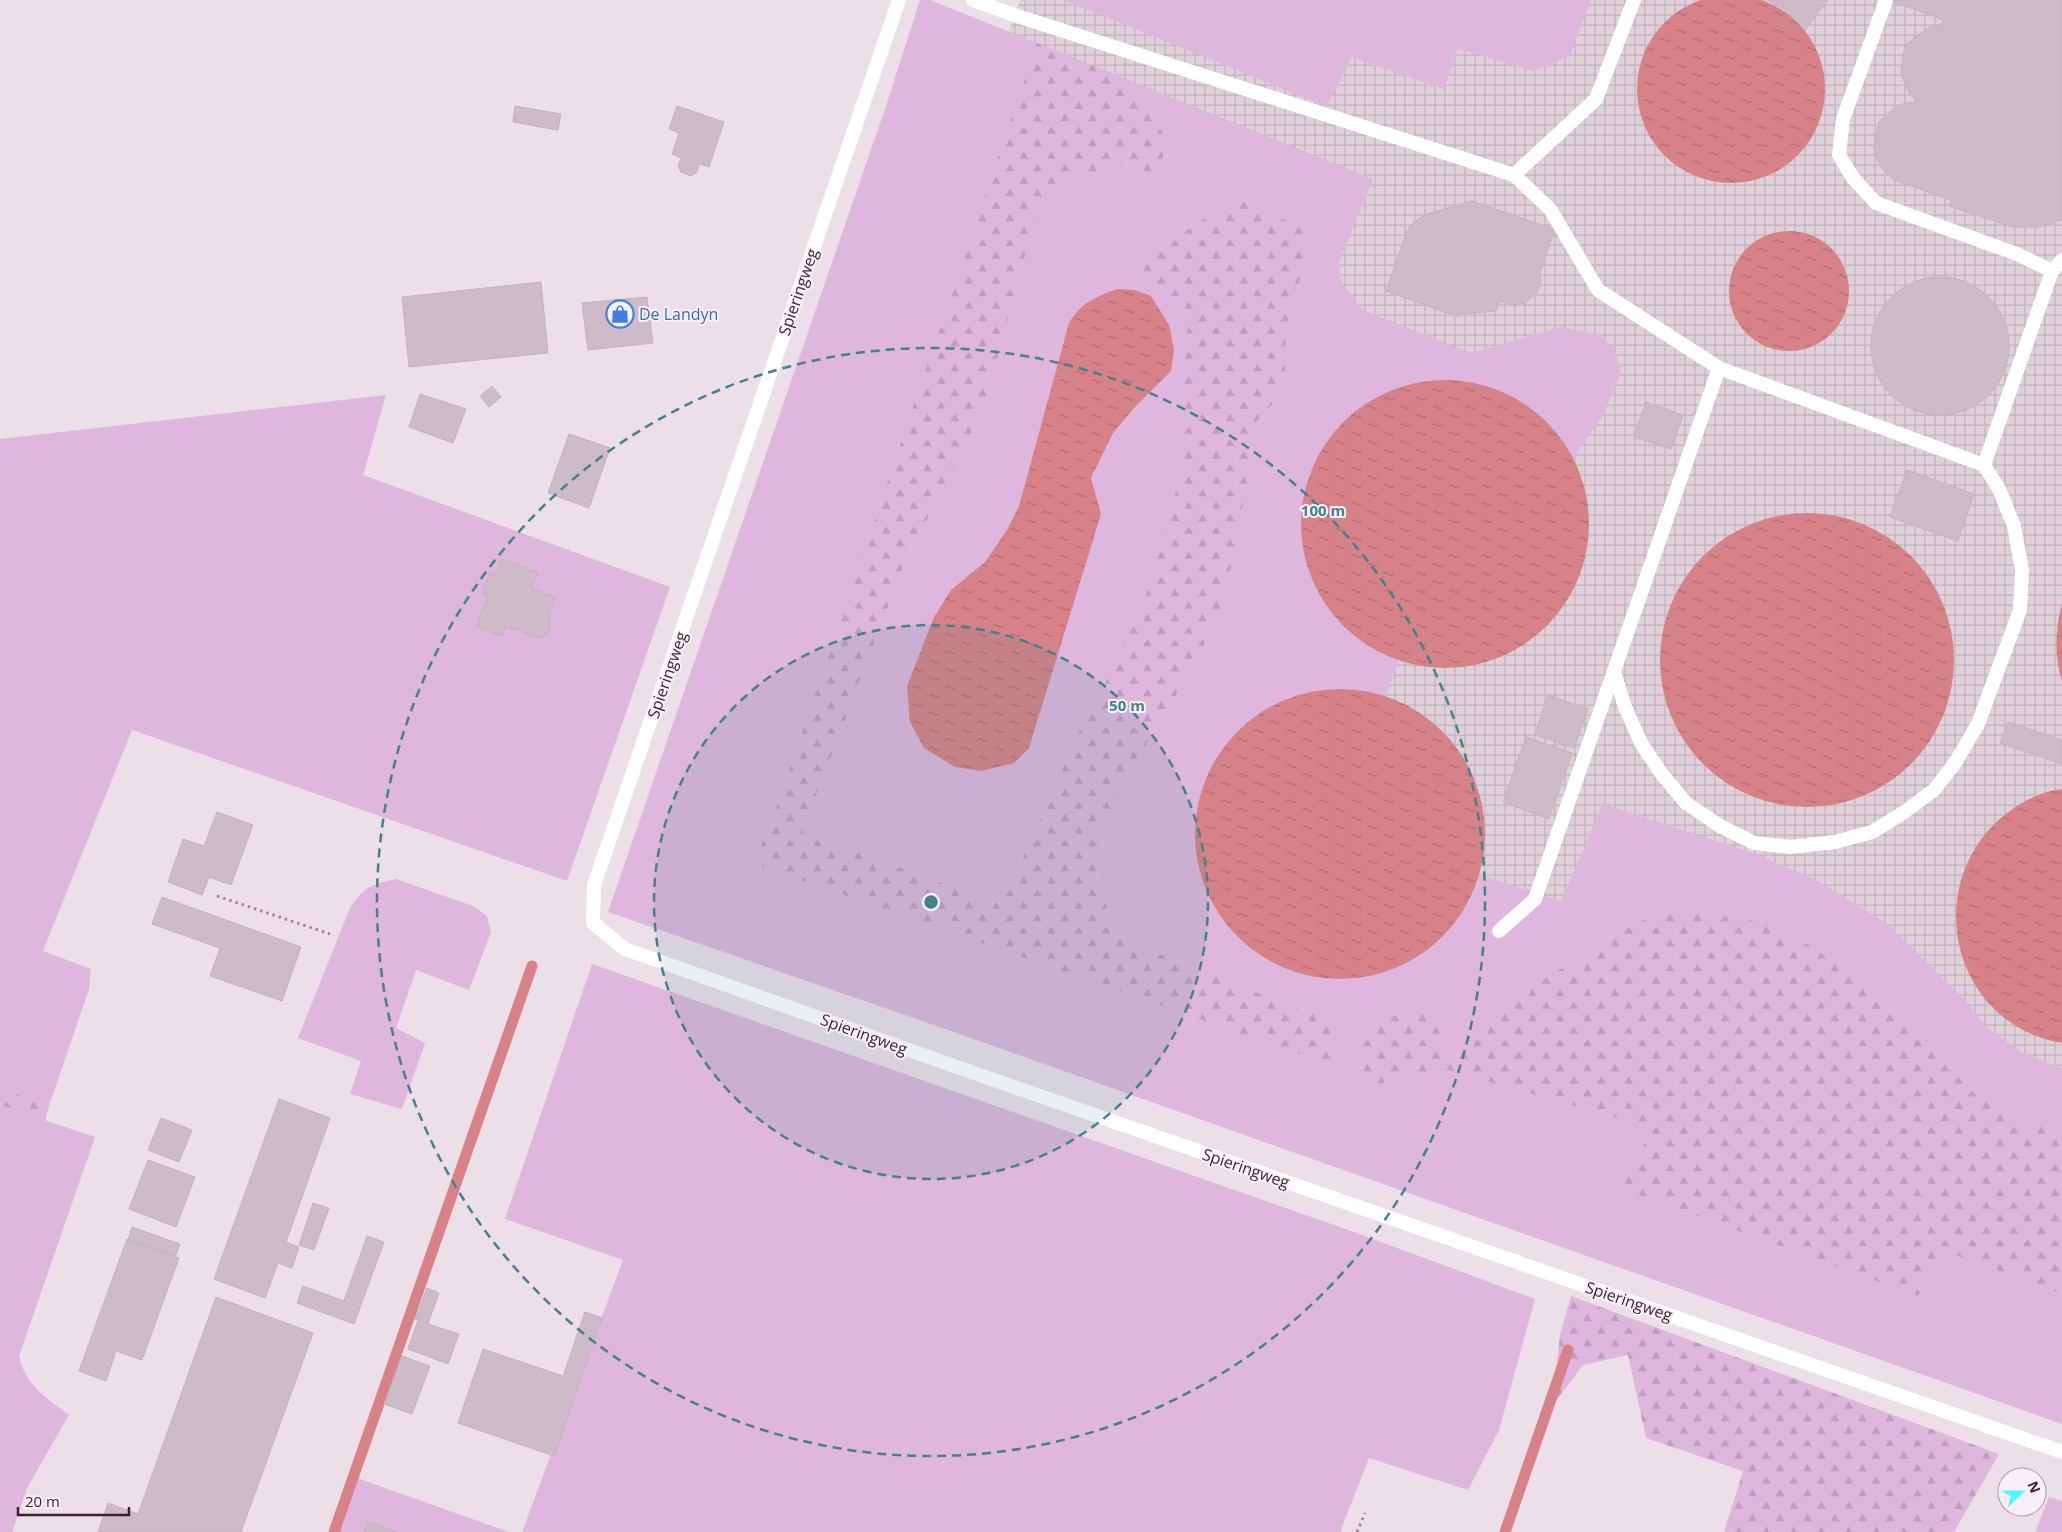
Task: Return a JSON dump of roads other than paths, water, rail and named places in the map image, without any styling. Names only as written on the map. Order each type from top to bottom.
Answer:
[{"type":"street","name":"Spieringweg","points":[[899,0],[594,885],[593,923],[625,949],[964,1070],[2062,1452]]},
{"type":"street","points":[[973,0],[1014,15],[1514,175],[1550,210],[1598,290],[1719,368],[1984,465],[1999,489],[2014,526],[2022,570],[2020,610],[1978,724],[1955,763],[1934,790],[1903,813],[1872,832],[1835,842],[1790,847],[1754,843],[1720,826],[1686,803],[1661,773],[1637,734],[1625,708],[1614,672]]},
{"type":"street","points":[[1514,175],[1596,99],[1634,0]]},
{"type":"street","points":[[1886,0],[1843,119],[1839,155],[1853,178],[1876,202],[2017,254],[2052,271]]},
{"type":"street","points":[[1984,465],[2052,271],[2062,260]]},
{"type":"street","points":[[1499,931],[1534,899],[1719,368]]},
{"type":"water","points":[[1722,-5],[1740,-5],[1758,-1],[1775,6],[1791,16],[1804,29],[1818,53],[1825,80],[1825,98],[1818,125],[1804,149],[1791,162],[1775,172],[1758,179],[1740,183],[1722,183],[1704,179],[1687,172],[1671,162],[1658,149],[1648,133],[1641,116],[1637,98],[1637,80],[1641,62],[1648,45],[1658,29],[1671,16],[1687,6],[1704,-1]]},
{"type":"water","points":[[1789,231],[1812,235],[1832,248],[1845,268],[1849,291],[1845,314],[1832,334],[1812,347],[1789,351],[1766,347],[1746,334],[1733,314],[1729,291],[1733,268],[1746,248],[1766,235]]},
{"type":"water","points":[[1117,289],[1135,290],[1151,296],[1169,325],[1174,349],[1171,371],[1135,407],[1113,433],[1091,478],[1101,514],[1029,748],[1014,763],[981,771],[955,767],[924,748],[910,722],[907,686],[934,617],[951,590],[985,562],[1007,530],[1019,506],[1069,323],[1084,305]]},
{"type":"water","points":[[1445,380],[1473,383],[1500,391],[1525,404],[1547,422],[1565,444],[1578,469],[1586,496],[1589,524],[1586,552],[1578,579],[1565,604],[1547,626],[1525,644],[1500,657],[1473,665],[1445,668],[1417,665],[1390,657],[1365,644],[1343,626],[1325,604],[1312,579],[1304,552],[1301,524],[1304,496],[1312,469],[1325,444],[1343,422],[1365,404],[1390,391],[1417,383]]},
{"type":"water","points":[[1807,513],[1836,516],[1863,525],[1888,538],[1911,556],[1929,579],[1942,604],[1951,631],[1954,660],[1951,689],[1942,716],[1929,741],[1911,764],[1888,782],[1863,795],[1836,804],[1807,807],[1778,804],[1751,795],[1726,782],[1703,764],[1685,741],[1672,716],[1663,689],[1660,660],[1663,631],[1672,604],[1685,579],[1703,556],[1726,538],[1751,525],[1778,516]]},
{"type":"water","points":[[2062,604],[2062,681],[2059,672],[2056,642]]},
{"type":"water","points":[[1340,689],[1368,692],[1396,700],[1421,713],[1443,731],[1461,753],[1474,778],[1482,806],[1485,834],[1482,862],[1474,890],[1461,915],[1443,937],[1421,955],[1396,968],[1368,976],[1340,979],[1312,976],[1284,968],[1259,955],[1237,937],[1219,915],[1206,890],[1198,862],[1195,834],[1198,806],[1206,778],[1219,753],[1237,731],[1259,713],[1284,700],[1312,692]]},
{"type":"water","points":[[2062,789],[2062,1043],[2024,1030],[1994,1009],[1972,980],[1960,946],[1956,911],[1963,875],[1980,842],[2007,813],[2019,804],[2040,794]]},
{"type":"waterway","points":[[334,1532],[532,966]]},
{"type":"waterway","points":[[1505,1532],[1568,1350]]},
{"type":"place","name":"De Landyn","points":[[620,314]]}]
